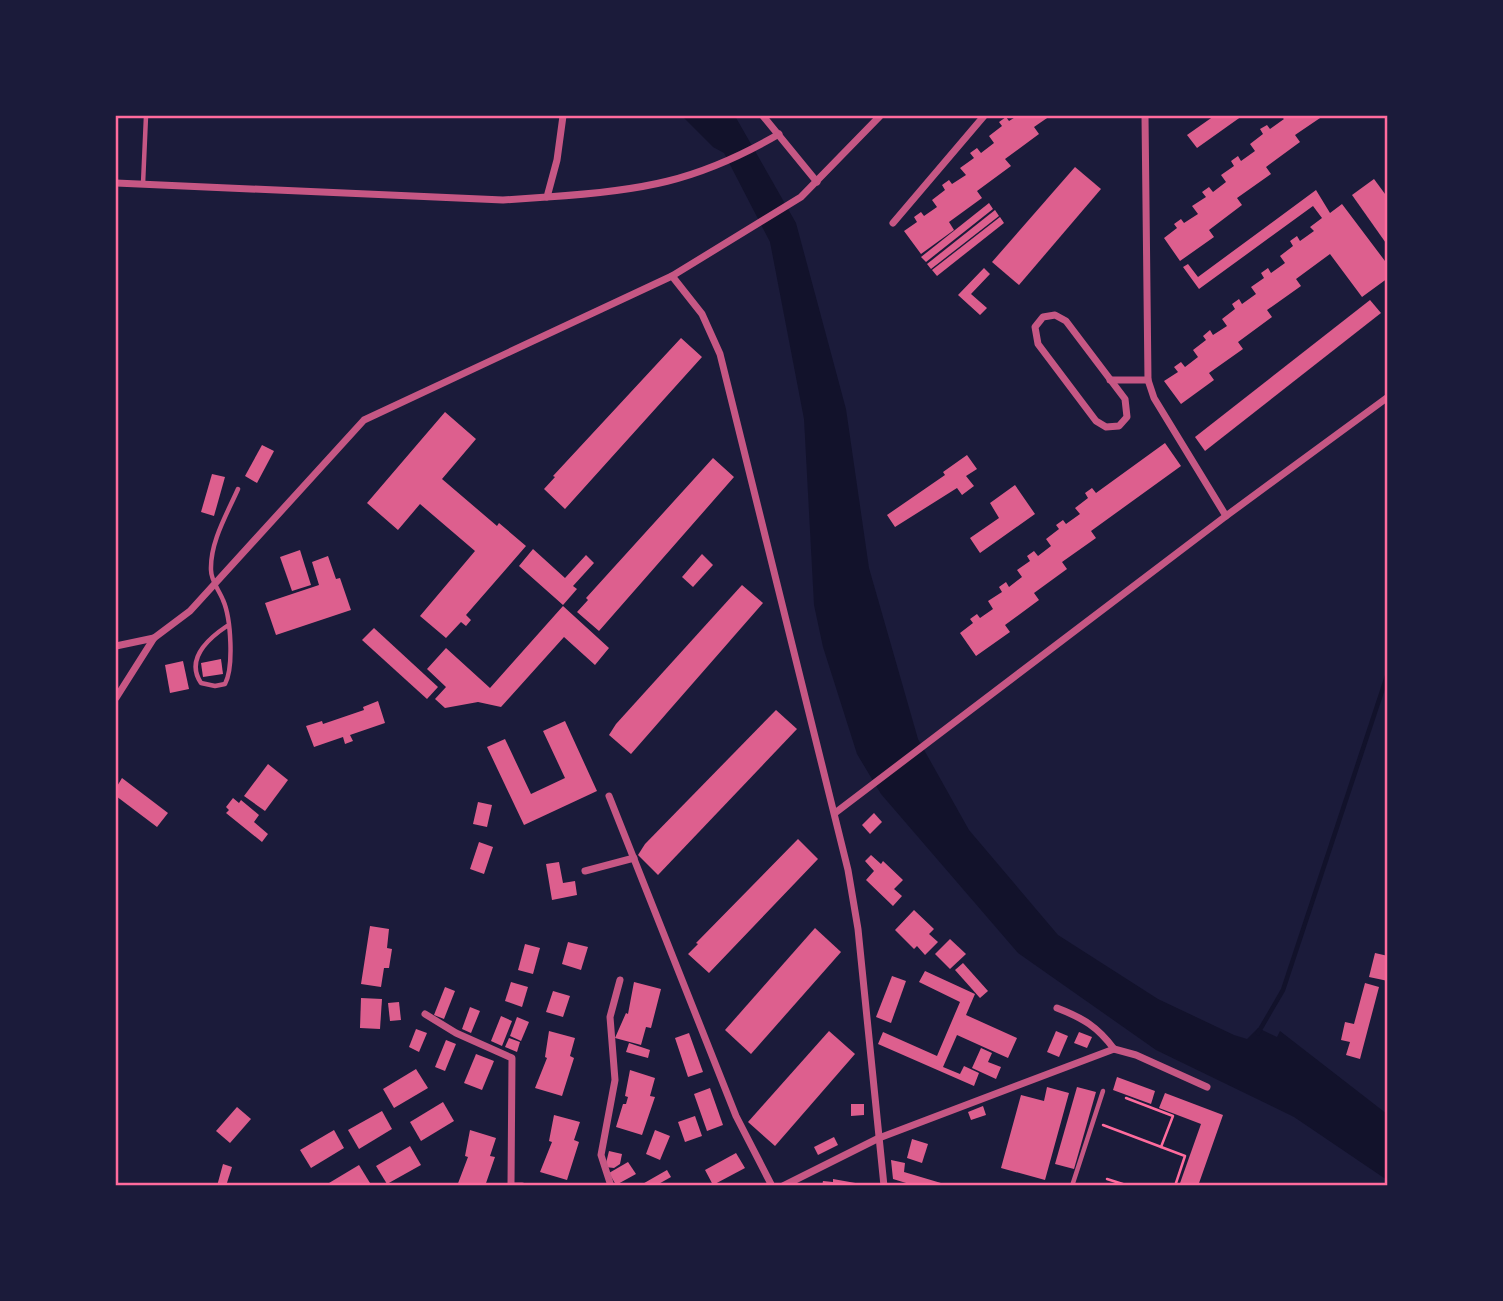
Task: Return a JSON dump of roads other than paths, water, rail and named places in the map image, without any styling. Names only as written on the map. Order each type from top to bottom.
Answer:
[{"type":"street","points":[[547,197],[557,160],[563,116]]},
{"type":"street","points":[[763,116],[817,182]]},
{"type":"street","points":[[116,698],[154,638],[190,611],[364,420],[672,276],[801,197],[880,116]]},
{"type":"street","points":[[892,223],[984,116]]},
{"type":"street","points":[[1145,116],[1148,380],[1154,398],[1226,516]]},
{"type":"street","points":[[116,183],[503,200],[547,197],[666,183],[692,176],[759,146],[779,134]]},
{"type":"street","points":[[672,276],[702,314],[720,354],[835,813],[858,929],[884,1185]]},
{"type":"street","points":[[1049,315],[1061,317],[1110,380],[1125,399],[1128,411],[1124,422],[1112,428],[1096,421],[1038,344],[1034,333],[1038,321],[1049,315]]},
{"type":"street","points":[[1110,380],[1148,380]]},
{"type":"street","points":[[835,813],[1226,516],[1388,397]]},
{"type":"street","points":[[116,646],[154,638]]},
{"type":"street","points":[[609,796],[736,1116],[772,1185]]},
{"type":"street","points":[[585,871],[634,858]]},
{"type":"street","points":[[611,1185],[602,1168],[601,1155],[615,1080],[610,1017],[620,980]]},
{"type":"street","points":[[1058,1008],[1087,1020],[1101,1031],[1114,1049]]},
{"type":"street","points":[[425,1014],[456,1033],[512,1058],[511,1185],[522,1185]]},
{"type":"street","points":[[783,1185],[879,1138],[1114,1049],[1136,1055],[1207,1087]]},
{"type":"lane","points":[[143,184],[146,116]]},
{"type":"lane","points":[[228,626],[199,651],[196,665],[201,683],[215,686],[225,684],[231,672],[228,626],[226,609],[211,574],[212,554],[238,489]]},
{"type":"lane","points":[[1072,1185],[1103,1091]]},
{"type":"waterway","points":[[1258,1033],[1283,990],[1388,673]]}]
